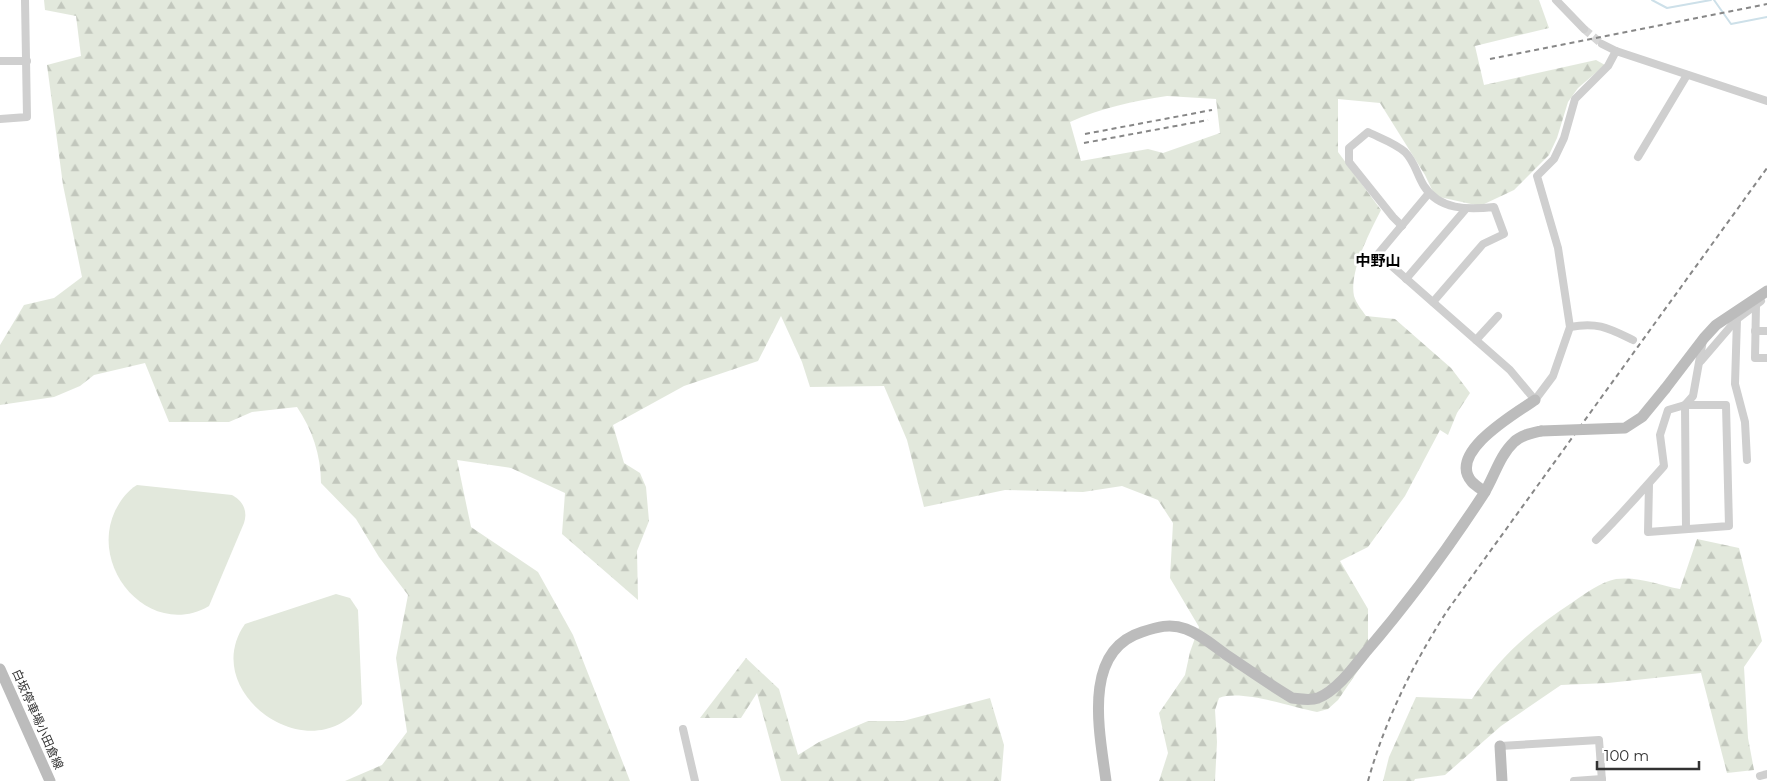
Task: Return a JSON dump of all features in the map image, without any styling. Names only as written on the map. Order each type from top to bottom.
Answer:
[{"type":"street","points":[[0,119],[27,117],[25,0]]},
{"type":"street","points":[[1556,0],[1584,30]]},
{"type":"street","points":[[1602,44],[1616,51],[1767,101]]},
{"type":"street","points":[[1485,492],[1471,481],[1467,470],[1470,453],[1492,430],[1535,400],[1553,376],[1570,328],[1558,248],[1537,176],[1554,159],[1564,138],[1575,99],[1608,66],[1616,51]]},
{"type":"street","points":[[0,61],[27,61]]},
{"type":"street","points":[[1638,157],[1687,75]]},
{"type":"street","points":[[1402,226],[1349,162],[1349,148],[1368,132],[1390,142],[1405,152],[1429,193],[1439,201],[1465,210],[1494,208],[1504,234],[1483,244],[1433,302]]},
{"type":"street","points":[[1429,193],[1378,254],[1510,370],[1535,400]]},
{"type":"street","points":[[1406,279],[1465,210]]},
{"type":"street","points":[[1106,781],[1100,734],[1099,690],[1102,672],[1110,655],[1124,641],[1138,633],[1165,626],[1186,629],[1198,635],[1292,698],[1304,700],[1318,698],[1331,689],[1354,666],[1431,570],[1485,492],[1502,459],[1514,441],[1527,434],[1541,431],[1625,428],[1642,417],[1704,338],[1723,319],[1767,291]]},
{"type":"street","points":[[1701,361],[1736,320],[1767,297]]},
{"type":"street","points":[[1756,305],[1755,358],[1767,358]]},
{"type":"street","points":[[1476,340],[1498,316]]},
{"type":"street","points":[[1736,320],[1734,384],[1745,422],[1747,460]]},
{"type":"street","points":[[1570,328],[1588,324],[1599,325],[1633,340]]},
{"type":"street","points":[[1755,331],[1767,331]]},
{"type":"street","points":[[1686,529],[1685,405],[1692,396],[1701,361],[1704,338]]},
{"type":"street","points":[[1596,540],[1664,466],[1660,436],[1668,410],[1685,405],[1726,405],[1729,526],[1648,532],[1648,484]]},
{"type":"street","name":"白坂停車場小田倉線","points":[[0,669],[50,781]]},
{"type":"street","points":[[683,729],[695,781]]},
{"type":"street","points":[[1502,781],[1500,746],[1599,740],[1602,780],[1574,781]]},
{"type":"green space","points":[[44,0],[1539,0],[1549,28],[1475,46],[1484,85],[1596,60],[1605,65],[1578,88],[1568,102],[1557,138],[1549,155],[1514,190],[1480,206],[1435,196],[1425,175],[1380,103],[1338,99],[1338,152],[1381,210],[1366,240],[1357,264],[1353,286],[1355,299],[1366,316],[1395,319],[1451,368],[1470,393],[1457,413],[1448,435],[1440,430],[1405,496],[1368,547],[1340,561],[1368,609],[1368,656],[1338,700],[1328,709],[1317,712],[1253,697],[1229,696],[1219,698],[1215,710],[1217,742],[1215,781],[1159,781],[1168,753],[1159,713],[1185,675],[1190,652],[1199,627],[1170,578],[1173,523],[1158,500],[1122,486],[1083,492],[1005,490],[924,507],[907,440],[884,386],[810,387],[802,362],[781,316],[758,361],[684,386],[613,425],[624,463],[640,473],[646,487],[649,521],[637,551],[638,600],[562,534],[565,493],[511,468],[457,460],[471,527],[538,572],[573,635],[630,781],[345,781],[382,765],[407,732],[396,658],[408,595],[379,557],[356,519],[321,483],[315,443],[297,407],[252,412],[229,422],[169,422],[145,363],[94,375],[80,386],[54,397],[0,405],[0,345],[24,305],[54,298],[82,277],[63,185],[47,65],[81,56],[76,16],[45,10]],"holes":[[[1167,96],[1216,99],[1220,133],[1163,153],[1148,149],[1081,161],[1070,122],[1105,109],[1154,98]]]},
{"type":"green space","points":[[137,485],[232,495],[242,503],[245,510],[244,523],[209,606],[187,614],[166,614],[147,606],[130,593],[118,576],[110,555],[109,533],[117,507],[127,493]]},
{"type":"green space","points":[[1697,539],[1739,548],[1762,641],[1744,667],[1748,738],[1754,770],[1727,773],[1701,673],[1608,683],[1561,685],[1501,726],[1445,775],[1415,779],[1414,781],[1383,781],[1389,757],[1416,697],[1472,699],[1494,670],[1517,645],[1557,612],[1605,583],[1624,578],[1648,581],[1680,589]]},
{"type":"green space","points":[[336,594],[350,598],[358,610],[362,704],[340,723],[315,731],[290,727],[266,716],[247,698],[236,675],[234,650],[245,624]]},
{"type":"green space","points":[[746,658],[779,689],[798,755],[819,742],[868,721],[903,721],[990,698],[1004,745],[1001,781],[781,781],[757,693],[741,718],[700,718]]},
{"type":"waterway","points":[[1652,0],[1667,8],[1711,0]]},
{"type":"waterway","points":[[1714,0],[1731,24],[1767,17]]},
{"type":"tunnel","points":[[1584,29],[1602,44]]},
{"type":"railway","points":[[1490,59],[1767,4]]},
{"type":"railway","points":[[1085,134],[1212,110]]},
{"type":"railway","points":[[1084,143],[1208,120]]},
{"type":"railway","points":[[1368,781],[1383,736],[1401,693],[1447,611],[1767,168]]},
{"type":"district","name":"中野山","points":[[1378,260]]}]
